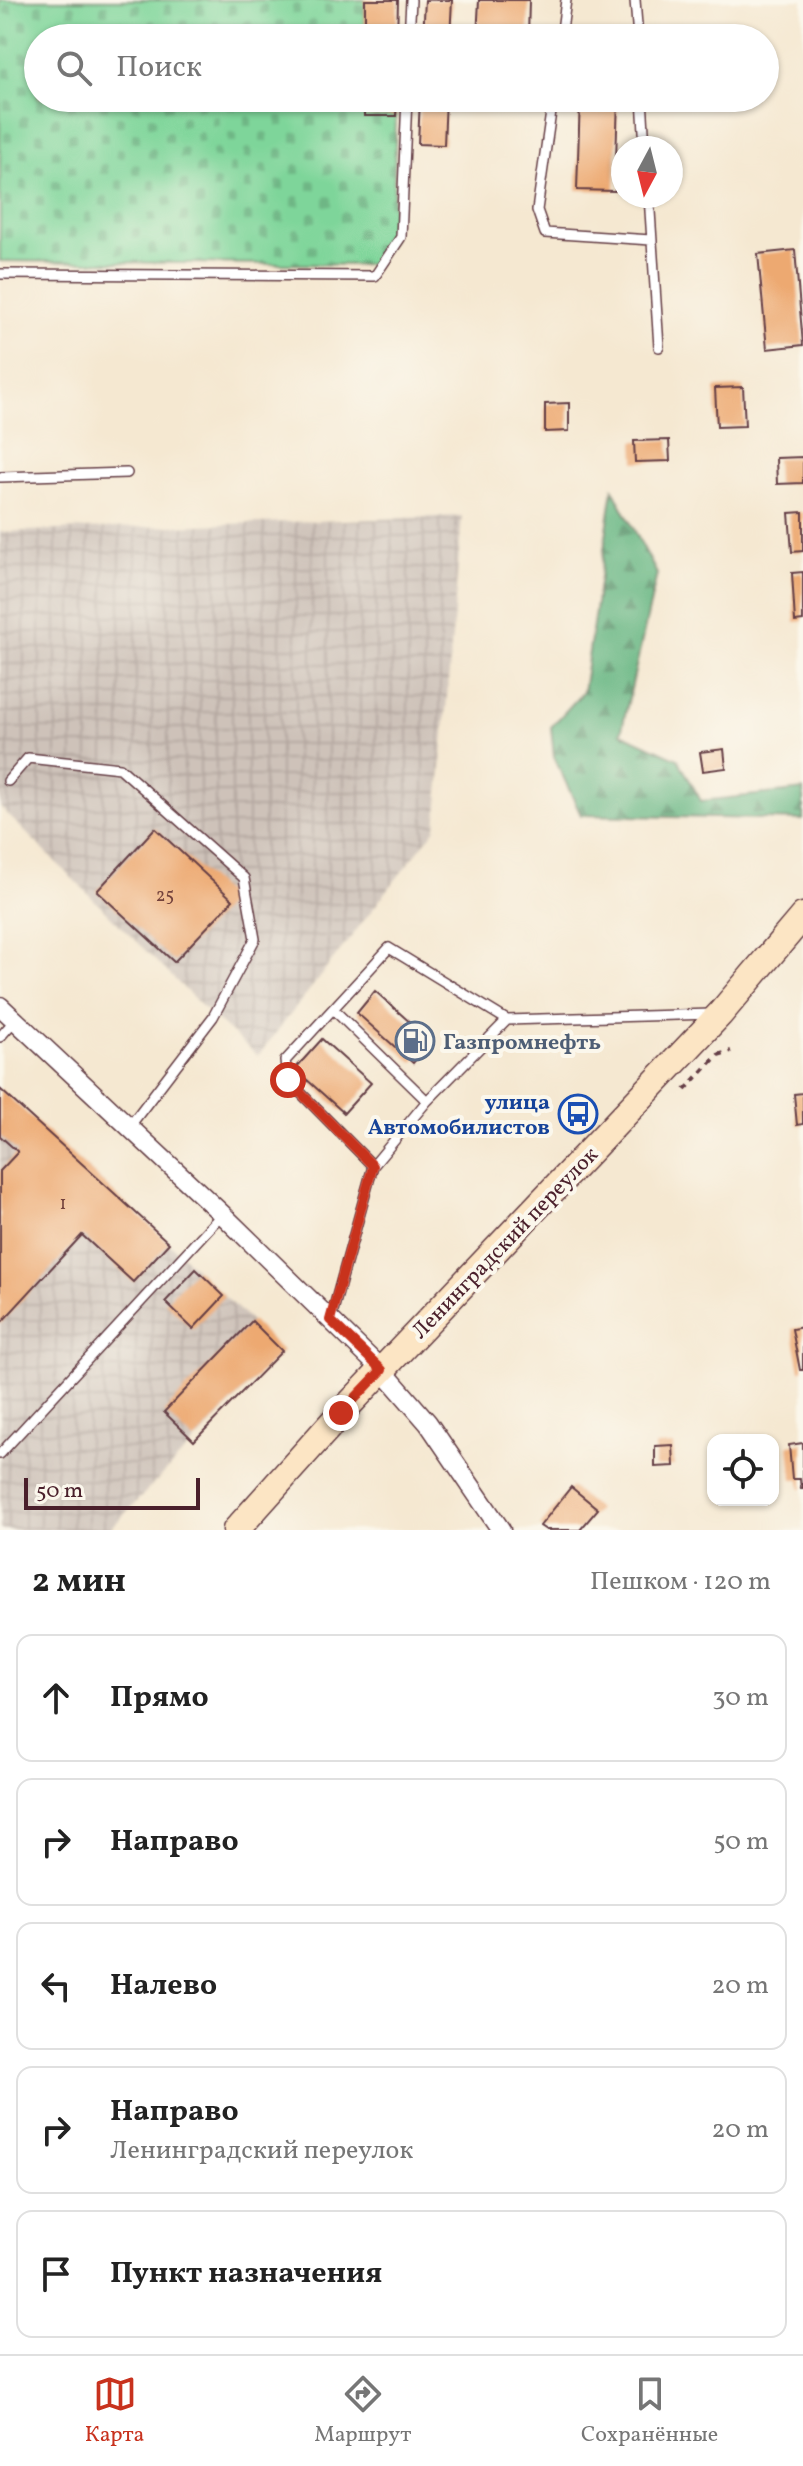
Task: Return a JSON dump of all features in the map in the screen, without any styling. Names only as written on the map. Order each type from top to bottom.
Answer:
[{"type":"main road","name":"Ленинградский переулок","points":[[236,1530],[382,1370],[720,1014],[803,916]]},
{"type":"street","points":[[0,1006],[222,1214],[382,1370],[428,1423],[491,1525]]},
{"type":"lane","points":[[410,24],[411,0]]},
{"type":"lane","points":[[563,24],[566,0]]},
{"type":"lane","points":[[635,0],[637,24]]},
{"type":"lane","points":[[0,274],[375,276],[401,237],[406,112]]},
{"type":"lane","points":[[551,112],[537,210],[545,233],[651,240]]},
{"type":"lane","points":[[643,112],[644,136]]},
{"type":"lane","points":[[650,208],[659,347]]},
{"type":"lane","points":[[0,477],[127,473]]},
{"type":"lane","points":[[8,781],[28,758],[120,768],[244,878],[255,939],[213,1017],[129,1127]]},
{"type":"lane","points":[[373,1166],[288,1080],[285,1061],[389,948],[507,1020],[720,1014]]},
{"type":"lane","points":[[333,1009],[427,1101]]},
{"type":"lane","points":[[0,1037],[15,1020]]},
{"type":"lane","points":[[330,1320],[373,1166],[427,1101],[507,1020]]},
{"type":"lane","points":[[0,1454],[222,1214]]},
{"type":"shaded area","points":[[462,516],[436,828],[258,1056],[213,1017],[0,807],[0,532]]},
{"type":"shaded area","points":[[0,1089],[282,1351],[109,1530],[0,1530]]},
{"type":"green space","points":[[0,0],[365,0],[365,24],[24,24],[24,112],[364,112],[364,116],[396,116],[392,239],[376,265],[0,261]]},
{"type":"green space","points":[[613,489],[657,574],[621,733],[678,759],[701,801],[803,790],[803,820],[581,815],[554,757],[551,727],[583,692]]},
{"type":"building","points":[[365,0],[398,0],[397,24],[365,24]]},
{"type":"building","points":[[425,0],[452,0],[451,24],[424,24]]},
{"type":"building","points":[[479,0],[529,0],[528,24],[478,24]]},
{"type":"building","points":[[364,112],[396,112],[396,116],[364,116]]},
{"type":"building","points":[[419,112],[445,112],[444,145],[418,144]]},
{"type":"building","points":[[580,112],[618,112],[617,136],[611,136],[611,191],[577,190]]},
{"type":"building","points":[[795,250],[803,345],[767,349],[758,254]]},
{"type":"building","points":[[743,387],[745,426],[717,427],[715,388]]},
{"type":"building","points":[[569,403],[569,431],[545,432],[545,404]]},
{"type":"building","points":[[669,440],[670,461],[635,462],[634,441]]},
{"type":"building","points":[[803,457],[803,483],[777,484],[776,458]]},
{"type":"building","points":[[803,512],[803,551],[792,552],[789,513]]},
{"type":"building","points":[[803,572],[803,621],[795,622],[792,573]]},
{"type":"building","points":[[724,749],[726,768],[703,771],[700,752]]},
{"type":"building","points":[[155,828],[233,900],[174,962],[97,891]]},
{"type":"building","points":[[375,991],[431,1041],[413,1063],[357,1013]]},
{"type":"building","points":[[322,1039],[371,1083],[344,1113],[295,1069]]},
{"type":"building","points":[[0,1089],[169,1243],[133,1282],[82,1235],[0,1324],[0,1171],[18,1152],[0,1136]]},
{"type":"building","points":[[803,1093],[803,1124],[797,1125],[794,1094]]},
{"type":"building","points":[[196,1269],[224,1296],[193,1329],[165,1302]]},
{"type":"building","points":[[252,1321],[282,1351],[194,1441],[164,1412]]},
{"type":"building","points":[[803,1327],[803,1370],[800,1370],[792,1329]]},
{"type":"building","points":[[803,1443],[801,1489],[800,1479],[792,1479],[789,1445]]},
{"type":"building","points":[[673,1445],[674,1466],[655,1467],[655,1446]]},
{"type":"building","points":[[571,1487],[598,1509],[580,1530],[546,1530],[540,1526]]},
{"type":"place","name":"Газпромнефть","points":[[415,1041]]},
{"type":"place","name":"улица Автомобилистов","points":[[578,1114]]},
{"type":"route","points":[[288,1080],[373,1166],[330,1320],[382,1370],[341,1413]]}]
